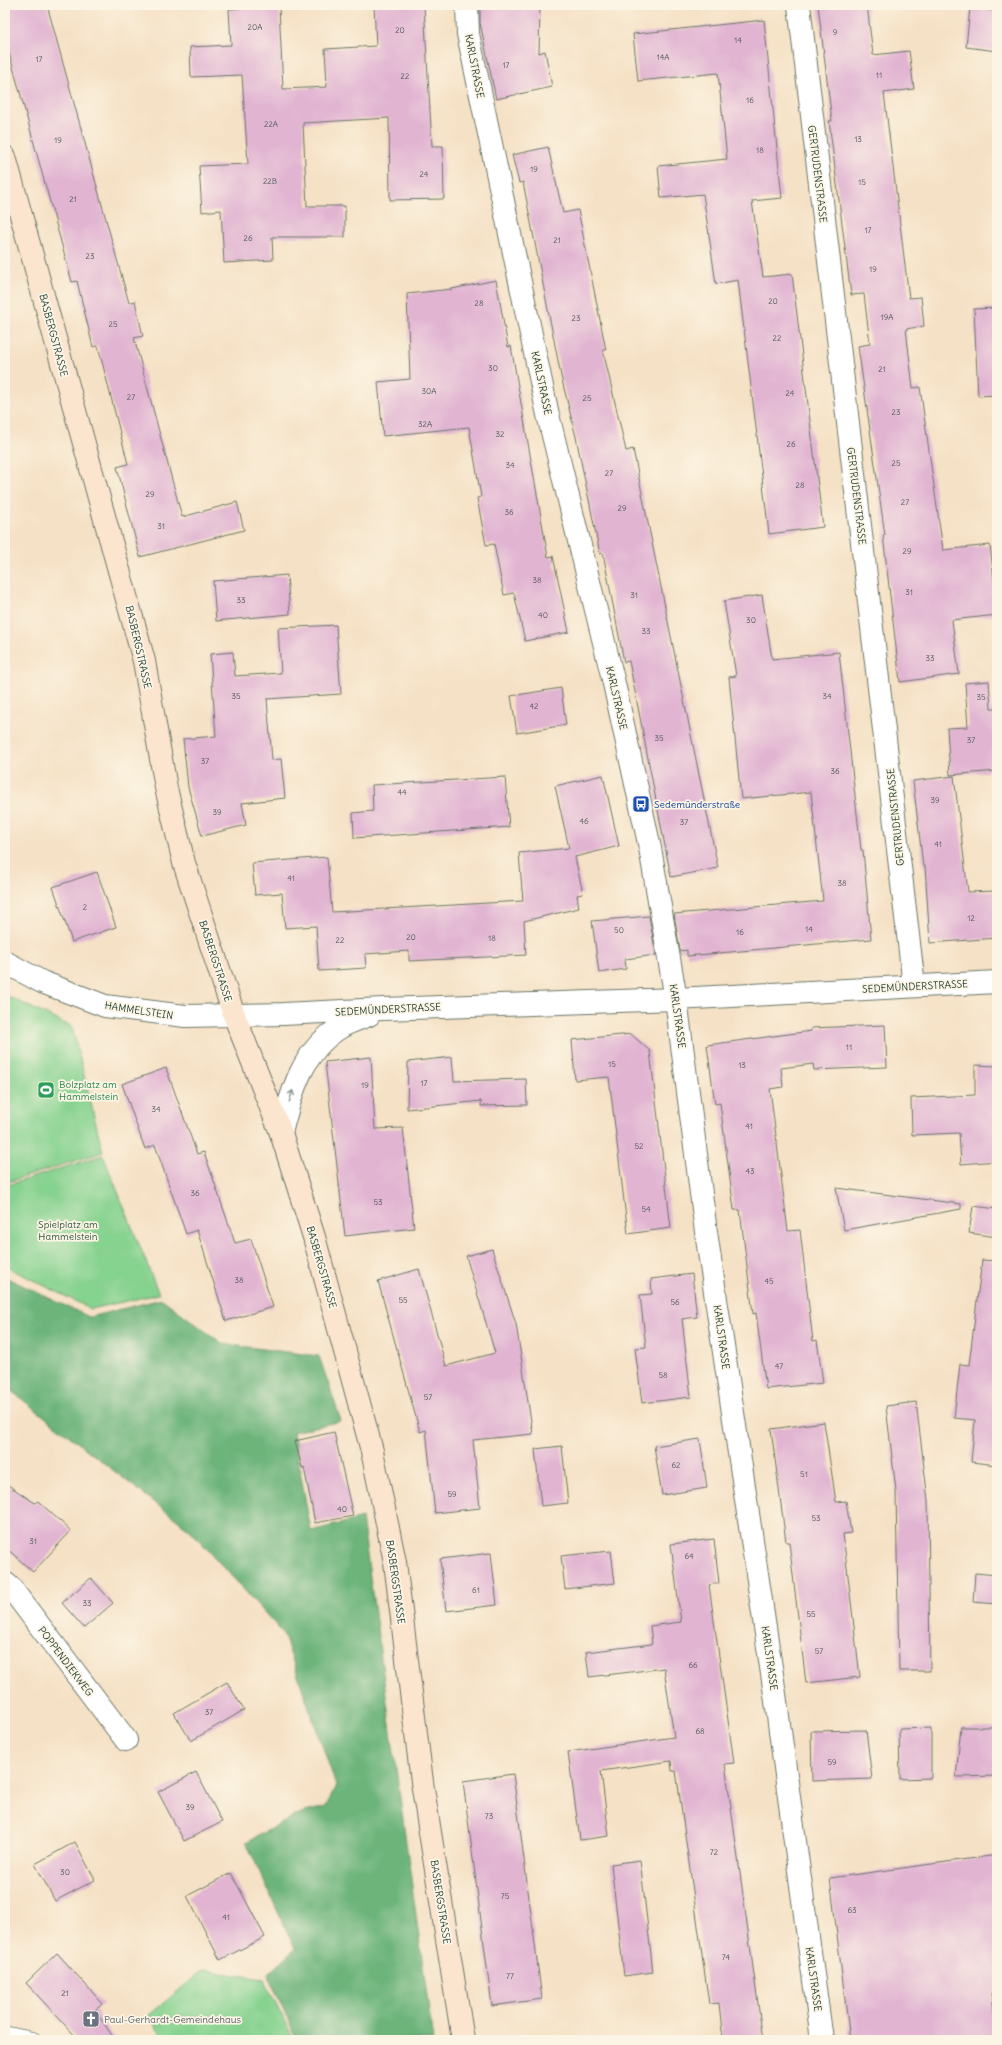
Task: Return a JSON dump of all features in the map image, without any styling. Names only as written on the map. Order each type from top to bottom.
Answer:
[{"type":"main road","name":"BASBERGSTRASSE","points":[[5,157],[144,661],[166,788],[184,863],[234,1015],[281,1133],[314,1236],[372,1451],[394,1555],[422,1782],[463,2040]]},
{"type":"street","name":"KARLSTRASSE","points":[[467,5],[470,42],[548,415],[613,679],[650,848],[676,999],[706,1232],[774,1686],[822,2040]]},
{"type":"street","name":"GERTRUDENSTRASSE","points":[[799,5],[914,986]]},
{"type":"street","name":"HAMMELSTEIN","points":[[5,962],[42,982],[106,1006],[171,1016],[234,1015]]},
{"type":"street","name":"SEDEMÜNDERSTRASSE","points":[[234,1015],[676,999],[997,982]]},
{"type":"street","points":[[281,1133],[292,1092],[312,1051],[340,1027],[383,1009]]},
{"type":"street","name":"POPPENDIEKWEG","points":[[5,1583],[11,1588],[126,1740]]},
{"type":"lane","points":[[5,2032],[34,2038],[36,2040]]},
{"type":"green space","name":"Bolzplatz am Hammelstein","points":[[5,995],[72,1027],[103,1152],[5,1183]]},
{"type":"green space","name":"Spielplatz am Hammelstein","points":[[103,1155],[159,1294],[91,1309],[5,1266],[5,1186]]},
{"type":"green space","points":[[5,1277],[89,1317],[162,1299],[223,1344],[319,1356],[341,1421],[293,1432],[311,1531],[362,1518],[433,2040],[297,2040],[268,1974],[295,1949],[246,1842],[301,1813],[326,1807],[336,1785],[283,1633],[190,1530],[5,1386]]},
{"type":"green space","points":[[203,1970],[264,1979],[294,2040],[165,2040],[148,2016]]},
{"type":"building","points":[[5,5],[47,5],[129,303],[135,301],[143,336],[134,338],[182,517],[237,502],[244,530],[140,557],[117,467],[128,464],[98,346],[93,347],[77,281],[72,282],[5,38]]},
{"type":"building","points":[[374,5],[424,5],[432,146],[443,146],[444,199],[390,200],[389,118],[303,123],[307,206],[345,206],[345,237],[272,237],[273,260],[224,263],[221,210],[202,212],[199,166],[248,164],[242,75],[191,77],[190,47],[231,45],[229,9],[279,6],[283,89],[327,87],[325,49],[376,46]]},
{"type":"building","points":[[480,5],[540,5],[539,53],[545,51],[552,87],[496,99],[480,23]]},
{"type":"building","points":[[818,5],[867,5],[873,55],[909,51],[914,89],[884,93],[909,298],[921,297],[924,326],[906,329],[913,388],[920,387],[943,550],[990,545],[997,606],[997,615],[952,620],[959,674],[900,682],[883,535],[885,535],[858,346],[870,344],[864,294],[851,295],[829,121],[832,121]]},
{"type":"building","points":[[970,8],[997,11],[997,51],[966,47]]},
{"type":"building","points":[[764,20],[782,198],[752,201],[763,277],[792,274],[823,527],[769,534],[738,280],[716,284],[703,194],[661,198],[658,166],[727,159],[718,73],[638,81],[633,34]]},
{"type":"building","points":[[548,147],[563,213],[578,210],[606,350],[603,350],[626,451],[633,449],[718,868],[671,877],[629,661],[624,662],[603,553],[600,554],[576,437],[561,376],[523,182],[519,183],[512,155]]},
{"type":"building","points":[[496,280],[508,347],[511,346],[548,557],[553,556],[569,632],[525,641],[514,593],[504,595],[494,544],[486,545],[477,498],[481,497],[469,427],[383,436],[378,382],[410,379],[407,294],[452,289]]},
{"type":"building","points":[[997,308],[997,395],[978,396],[974,309]]},
{"type":"building","points":[[287,575],[290,614],[216,621],[213,581]]},
{"type":"building","points":[[762,595],[772,659],[839,652],[861,850],[863,850],[871,939],[687,956],[687,950],[680,951],[674,914],[823,901],[811,792],[741,799],[729,677],[736,676],[724,601]]},
{"type":"building","points":[[336,625],[341,694],[267,699],[272,760],[281,759],[285,798],[242,803],[246,825],[202,836],[188,787],[183,739],[216,736],[210,654],[233,652],[235,676],[281,673],[278,628]]},
{"type":"building","points":[[989,681],[991,709],[997,709],[997,771],[950,775],[947,728],[968,727],[965,683]]},
{"type":"building","points":[[561,688],[566,725],[517,733],[511,696]]},
{"type":"building","points":[[603,775],[619,846],[575,857],[583,894],[577,895],[579,908],[524,921],[526,955],[409,961],[409,951],[365,954],[366,968],[319,971],[316,926],[285,928],[282,893],[255,895],[252,863],[327,857],[332,912],[523,901],[519,853],[569,848],[555,786]]},
{"type":"building","points":[[954,776],[968,892],[997,891],[997,938],[930,943],[925,866],[923,866],[913,781]]},
{"type":"building","points":[[505,777],[509,827],[354,838],[353,813],[373,811],[372,785]]},
{"type":"building","points":[[97,872],[116,927],[72,942],[53,887]]},
{"type":"building","points":[[649,916],[656,955],[625,959],[626,969],[599,973],[592,921]]},
{"type":"building","points":[[885,1025],[887,1067],[814,1070],[813,1064],[781,1068],[783,1087],[770,1089],[788,1231],[800,1230],[813,1341],[817,1340],[823,1383],[766,1389],[756,1313],[753,1314],[740,1210],[734,1210],[720,1103],[715,1104],[707,1045],[811,1031],[811,1028]]},
{"type":"building","points":[[631,1034],[650,1051],[671,1228],[628,1234],[609,1077],[575,1080],[572,1040]]},
{"type":"building","points":[[371,1057],[375,1129],[403,1128],[414,1228],[345,1236],[325,1062]]},
{"type":"building","points":[[452,1057],[454,1081],[526,1079],[527,1105],[481,1106],[481,1101],[407,1109],[408,1062]]},
{"type":"building","points":[[975,1065],[997,1066],[997,1161],[961,1164],[959,1133],[912,1135],[911,1098],[975,1095]]},
{"type":"building","points":[[166,1068],[197,1154],[204,1152],[235,1243],[251,1239],[273,1307],[226,1321],[197,1230],[186,1234],[155,1145],[145,1149],[122,1084]]},
{"type":"building","points":[[836,1188],[961,1204],[961,1209],[844,1230]]},
{"type":"building","points":[[973,1206],[997,1209],[997,1237],[969,1233]]},
{"type":"building","points":[[492,1249],[516,1324],[533,1434],[473,1440],[480,1508],[435,1513],[426,1430],[420,1432],[378,1281],[419,1269],[446,1366],[495,1353],[466,1256]]},
{"type":"building","points":[[982,1260],[997,1261],[997,1465],[971,1462],[975,1420],[954,1418],[960,1364],[969,1365]]},
{"type":"building","points":[[692,1274],[697,1317],[682,1319],[691,1397],[642,1403],[635,1348],[646,1347],[640,1295],[652,1294],[651,1279]]},
{"type":"building","points":[[916,1402],[928,1500],[930,1671],[899,1671],[896,1491],[886,1406]]},
{"type":"building","points":[[824,1422],[836,1502],[846,1501],[851,1533],[843,1534],[860,1677],[806,1683],[789,1542],[786,1542],[771,1429]]},
{"type":"building","points":[[334,1432],[353,1516],[315,1523],[304,1467],[302,1468],[295,1441]]},
{"type":"building","points":[[700,1439],[707,1488],[662,1495],[654,1446]]},
{"type":"building","points":[[562,1446],[568,1503],[541,1506],[535,1449]]},
{"type":"building","points":[[5,1483],[35,1503],[38,1501],[71,1531],[33,1572],[5,1547]]},
{"type":"building","points":[[714,1539],[719,1583],[709,1585],[734,1763],[725,1764],[763,2040],[723,2040],[719,2003],[709,2004],[676,1771],[672,1771],[671,1761],[601,1771],[609,1836],[580,1840],[568,1752],[674,1737],[664,1668],[589,1677],[586,1652],[652,1644],[650,1626],[681,1622],[671,1544]]},
{"type":"building","points":[[611,1551],[615,1583],[565,1589],[561,1556]]},
{"type":"building","points":[[491,1553],[497,1605],[446,1611],[440,1559]]},
{"type":"building","points":[[975,1573],[997,1575],[997,1604],[973,1602]]},
{"type":"building","points":[[91,1578],[113,1603],[84,1628],[62,1603]]},
{"type":"building","points":[[227,1682],[244,1710],[191,1741],[174,1713]]},
{"type":"building","points":[[961,1727],[997,1727],[997,1776],[956,1777]]},
{"type":"building","points":[[931,1728],[931,1778],[900,1779],[899,1729]]},
{"type":"building","points":[[866,1730],[872,1779],[812,1781],[811,1731]]},
{"type":"building","points":[[196,1772],[222,1822],[184,1841],[158,1792]]},
{"type":"building","points":[[513,1774],[542,1999],[492,2006],[463,1781]]},
{"type":"building","points":[[75,1842],[95,1880],[55,1901],[35,1864]]},
{"type":"building","points":[[997,1855],[997,1994],[992,1993],[997,2040],[850,2040],[830,1878]]},
{"type":"building","points":[[640,1860],[653,1972],[624,1976],[611,1864]]},
{"type":"building","points":[[231,1873],[265,1937],[220,1960],[187,1896]]},
{"type":"building","points":[[57,1953],[103,2004],[95,2010],[115,2040],[79,2040],[26,1983]]},
{"type":"place","name":"Sedemünderstraße","points":[[641,804]]},
{"type":"place","name":"Bolzplatz am Hammelstein","points":[[46,1090]]},
{"type":"place","name":"Paul-Gerhardt-Gemeindehaus","points":[[91,2019]]}]
